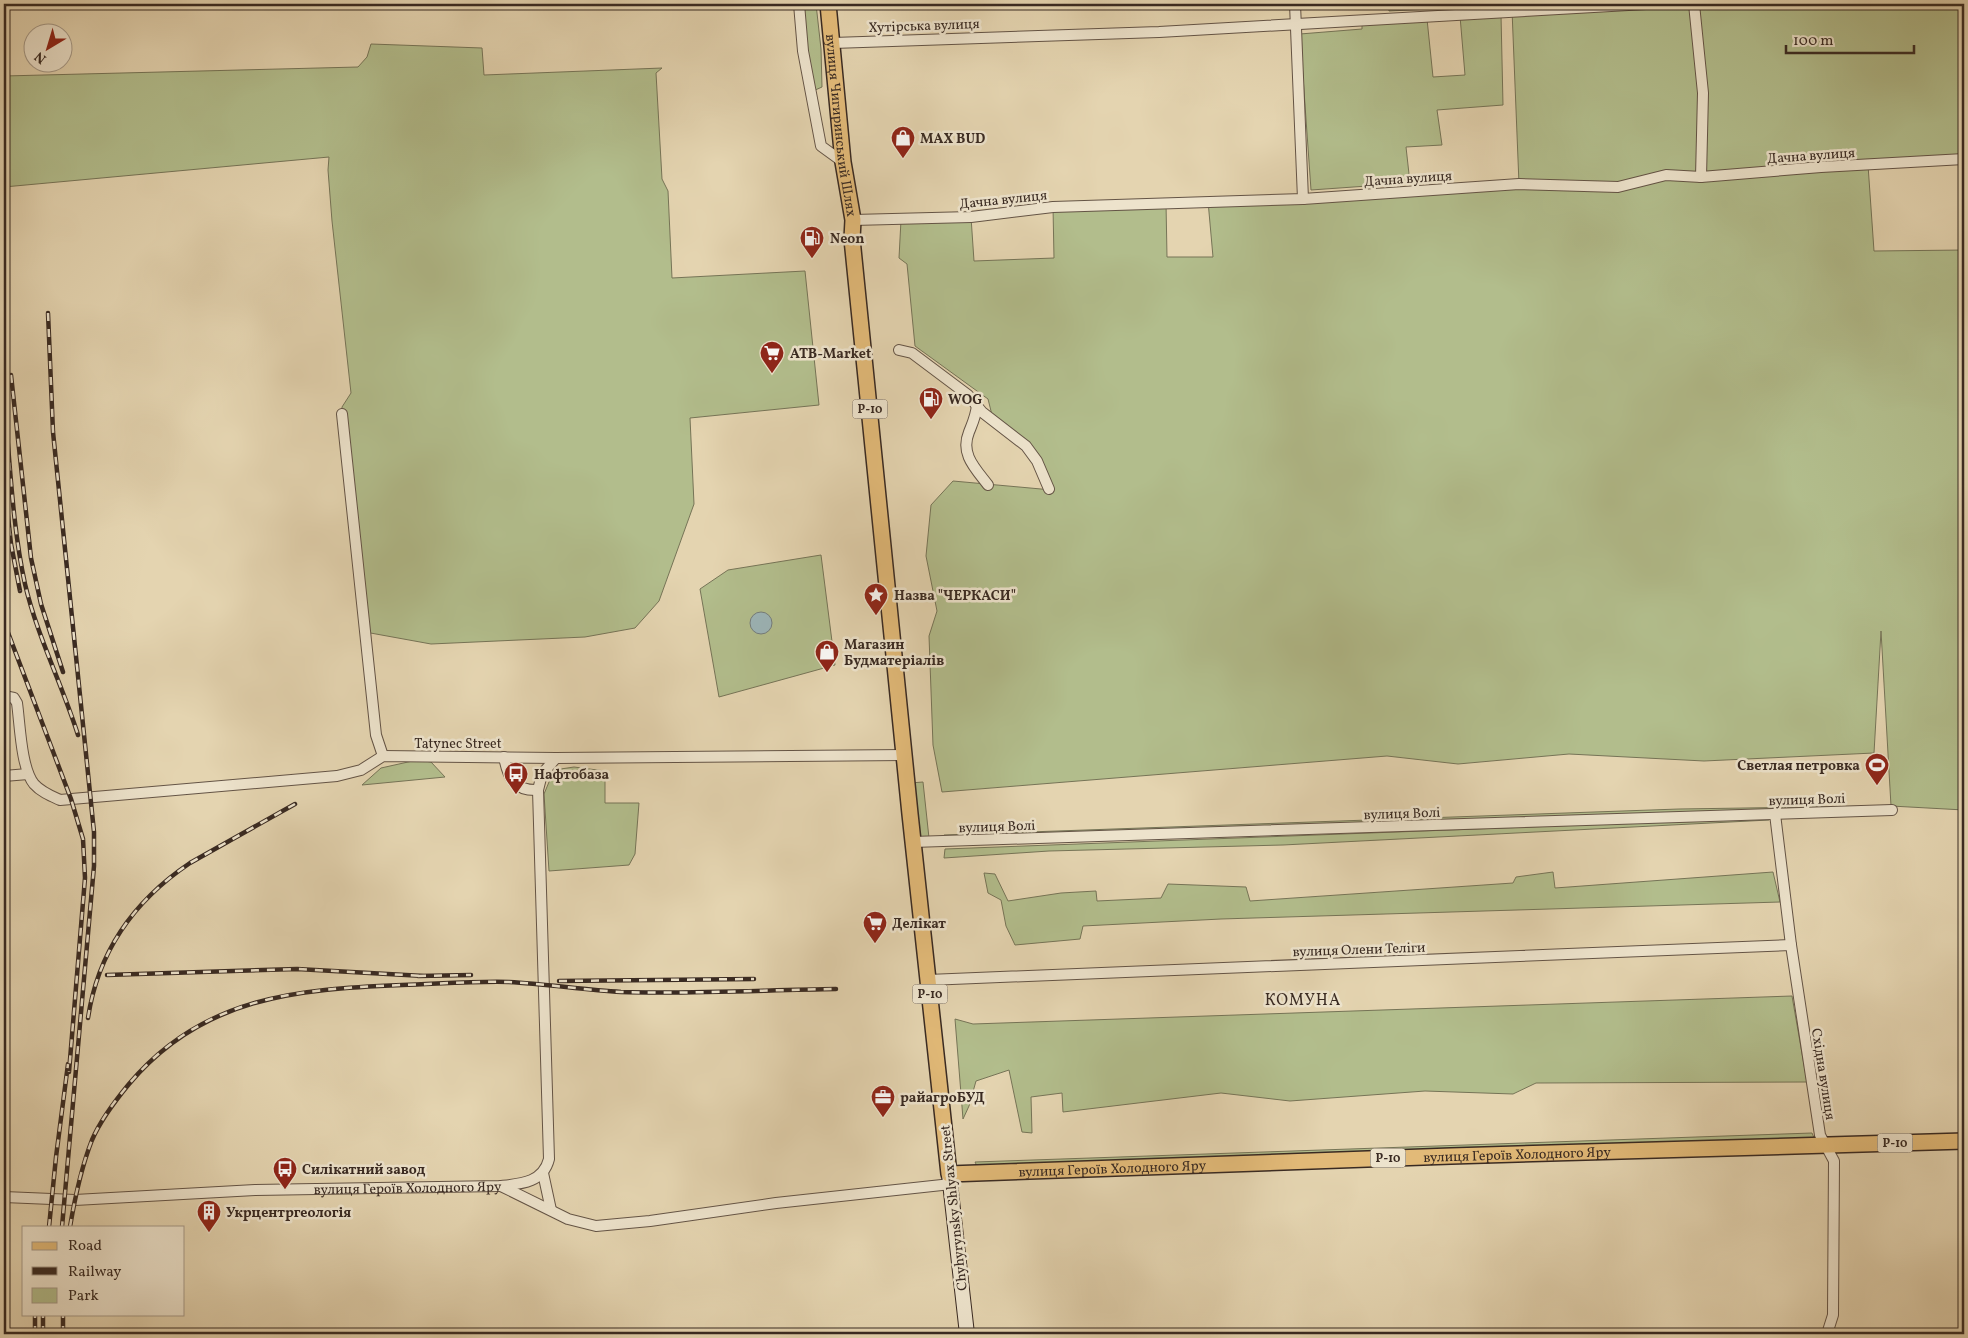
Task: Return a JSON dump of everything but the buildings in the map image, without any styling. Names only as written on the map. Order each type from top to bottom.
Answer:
[{"type":"main road","name":"вулиця Чигиринський Шлях","points":[[828,4],[843,162],[853,220],[852,239],[913,842]]},
{"type":"main road","name":"Chyhyrynsky Shlyax Street","points":[[913,842],[967,1334]]},
{"type":"main road","name":"вулиця Героїв Холодного Яру","points":[[950,1179],[1827,1144],[1964,1141]]},
{"type":"street","points":[[799,4],[803,52],[821,146],[843,162]]},
{"type":"street","points":[[1295,4],[1304,199]]},
{"type":"street","name":"Хутірська вулиця","points":[[833,42],[1159,32],[1646,4]]},
{"type":"street","points":[[1694,4],[1702,92],[1701,177]]},
{"type":"street","name":"Дачна вулиця","points":[[853,220],[971,217],[1053,207],[1304,199],[1519,184],[1618,187],[1666,176],[1701,177],[1821,167],[1964,160]]},
{"type":"street","points":[[898,350],[912,353],[968,395],[977,405],[1026,446],[1037,461],[1049,489]]},
{"type":"street","points":[[977,405],[976,419],[965,441],[965,451],[972,466],[988,485]]},
{"type":"street","points":[[4,696],[14,698],[17,703],[28,774],[34,784],[43,792],[60,800],[337,776],[360,770],[383,756],[376,735],[342,414]]},
{"type":"street","name":"Tatynec Street","points":[[383,756],[556,758],[905,755]]},
{"type":"street","points":[[504,757],[506,771],[512,781],[530,790],[538,790]]},
{"type":"street","points":[[500,1186],[523,1184],[543,1172],[549,1159],[538,790],[542,774],[556,758]]},
{"type":"street","points":[[4,776],[28,774]]},
{"type":"street","name":"вулиця Волі","points":[[913,842],[1892,810]]},
{"type":"street","name":"Східна вулиця","points":[[1775,814],[1791,945],[1820,1135],[1827,1144],[1834,1161],[1833,1315],[1827,1334]]},
{"type":"street","name":"вулиця Олени Теліги","points":[[928,980],[1791,945]]},
{"type":"street","points":[[543,1172],[551,1210]]},
{"type":"street","name":"вулиця Героїв Холодного Яру","points":[[4,1197],[75,1200],[255,1190],[500,1186],[580,1223],[601,1226],[950,1179]]},
{"type":"green space","points":[[800,4],[816,4],[821,49],[822,87],[813,91]]},
{"type":"green space","points":[[1388,4],[1535,4],[1389,11]]},
{"type":"green space","points":[[1646,4],[1964,4],[1964,159],[1868,165],[1874,251],[1964,250],[1964,810],[1891,806],[1881,631],[1874,753],[1704,761],[1569,754],[1458,764],[1387,756],[942,792],[933,745],[929,636],[937,611],[926,556],[931,505],[953,481],[1052,490],[1038,455],[1006,424],[992,415],[988,399],[915,346],[907,264],[899,258],[901,220],[971,217],[974,261],[1054,258],[1053,207],[1166,203],[1167,257],[1213,257],[1208,201],[1519,184],[1512,10]]},
{"type":"green space","points":[[1501,15],[1503,105],[1437,110],[1442,145],[1406,147],[1410,183],[1311,190],[1300,34],[1362,29],[1362,21],[1427,19],[1433,77],[1465,75],[1460,16]]},
{"type":"green space","points":[[371,44],[482,48],[484,75],[662,68],[656,73],[662,179],[668,191],[672,278],[805,271],[819,405],[690,418],[694,504],[659,601],[635,628],[585,637],[431,644],[365,632],[342,414],[342,407],[351,393],[332,221],[328,170],[329,157],[4,187],[4,76],[358,67],[367,57]]},
{"type":"green space","points":[[821,555],[835,665],[719,697],[700,589],[728,570]]},
{"type":"green space","points":[[417,760],[431,762],[445,777],[362,785],[381,768]]},
{"type":"green space","points":[[574,767],[605,771],[605,803],[639,803],[635,854],[629,865],[549,871],[544,794],[554,770]]},
{"type":"green space","points":[[923,782],[929,838],[916,838],[910,783]]},
{"type":"green space","points":[[1878,806],[945,839],[944,835],[1679,809]]},
{"type":"green space","points":[[1768,818],[1769,820],[1283,845],[1049,851],[944,858],[945,849]]},
{"type":"green space","points":[[1553,872],[1555,888],[1773,872],[1780,902],[1221,919],[1083,926],[1080,939],[1015,945],[1006,926],[1001,900],[988,893],[984,873],[995,874],[1008,901],[1061,893],[1096,891],[1097,901],[1161,898],[1168,884],[1246,887],[1250,901],[1513,883],[1516,877]]},
{"type":"green space","points":[[1792,996],[1807,1082],[1536,1083],[1513,1094],[1425,1091],[1290,1101],[1221,1093],[1063,1112],[1062,1093],[1031,1097],[1032,1133],[1022,1132],[1009,1070],[976,1081],[963,1119],[955,1019],[973,1024]]},
{"type":"green space","points":[[1812,1133],[1815,1140],[978,1168],[975,1162]]},
{"type":"water","points":[[761,612],[771,619],[772,623],[765,633],[761,634],[751,627],[750,623],[757,613]]},
{"type":"railway","points":[[48,313],[53,432],[94,832],[94,866],[62,1226]]},
{"type":"railway","points":[[11,375],[31,558],[41,604],[63,672]]},
{"type":"railway","points":[[4,399],[14,515],[25,584],[36,622],[78,735]]},
{"type":"railway","points":[[4,480],[11,544],[20,591]]},
{"type":"railway","points":[[4,622],[71,799],[83,839],[85,878],[69,1072]]},
{"type":"railway","points":[[88,1018],[100,971],[110,949],[122,929],[152,893],[190,863],[295,804]]},
{"type":"railway","points":[[107,975],[297,969],[424,976]]},
{"type":"railway","points":[[418,976],[471,975]]},
{"type":"railway","points":[[559,981],[754,979]]},
{"type":"railway","points":[[70,1226],[79,1183],[92,1140],[104,1118],[129,1084],[157,1055],[188,1032],[220,1015],[253,1003],[288,995],[325,990],[482,982],[523,983],[621,992],[836,989]]},
{"type":"railway","points":[[49,1226],[68,1064]]},
{"type":"railway","points":[[35,1316],[35,1334]]},
{"type":"railway","points":[[43,1316],[43,1334]]},
{"type":"railway","points":[[63,1316],[63,1334]]},
{"type":"place","name":"MAX BUD","points":[[903,159]]},
{"type":"place","name":"Neon","points":[[812,259]]},
{"type":"place","name":"ATB-Market","points":[[772,374]]},
{"type":"place","name":"WOG","points":[[931,420]]},
{"type":"place","name":"Назва \"ЧЕРКАСИ\"","points":[[876,616]]},
{"type":"place","name":"Магазин Будматеріалів","points":[[827,673]]},
{"type":"place","name":"Светлая петровка","points":[[1877,786]]},
{"type":"place","name":"Нафтобаза","points":[[516,795]]},
{"type":"place","name":"Делікат","points":[[875,944]]},
{"type":"place","name":"райагроБУД","points":[[883,1118]]},
{"type":"place","name":"Силікатний завод","points":[[285,1190]]},
{"type":"place","name":"Укрцентргеологія","points":[[209,1233]]},
{"type":"district","name":"КОМУНА","points":[[1303,999]]}]
